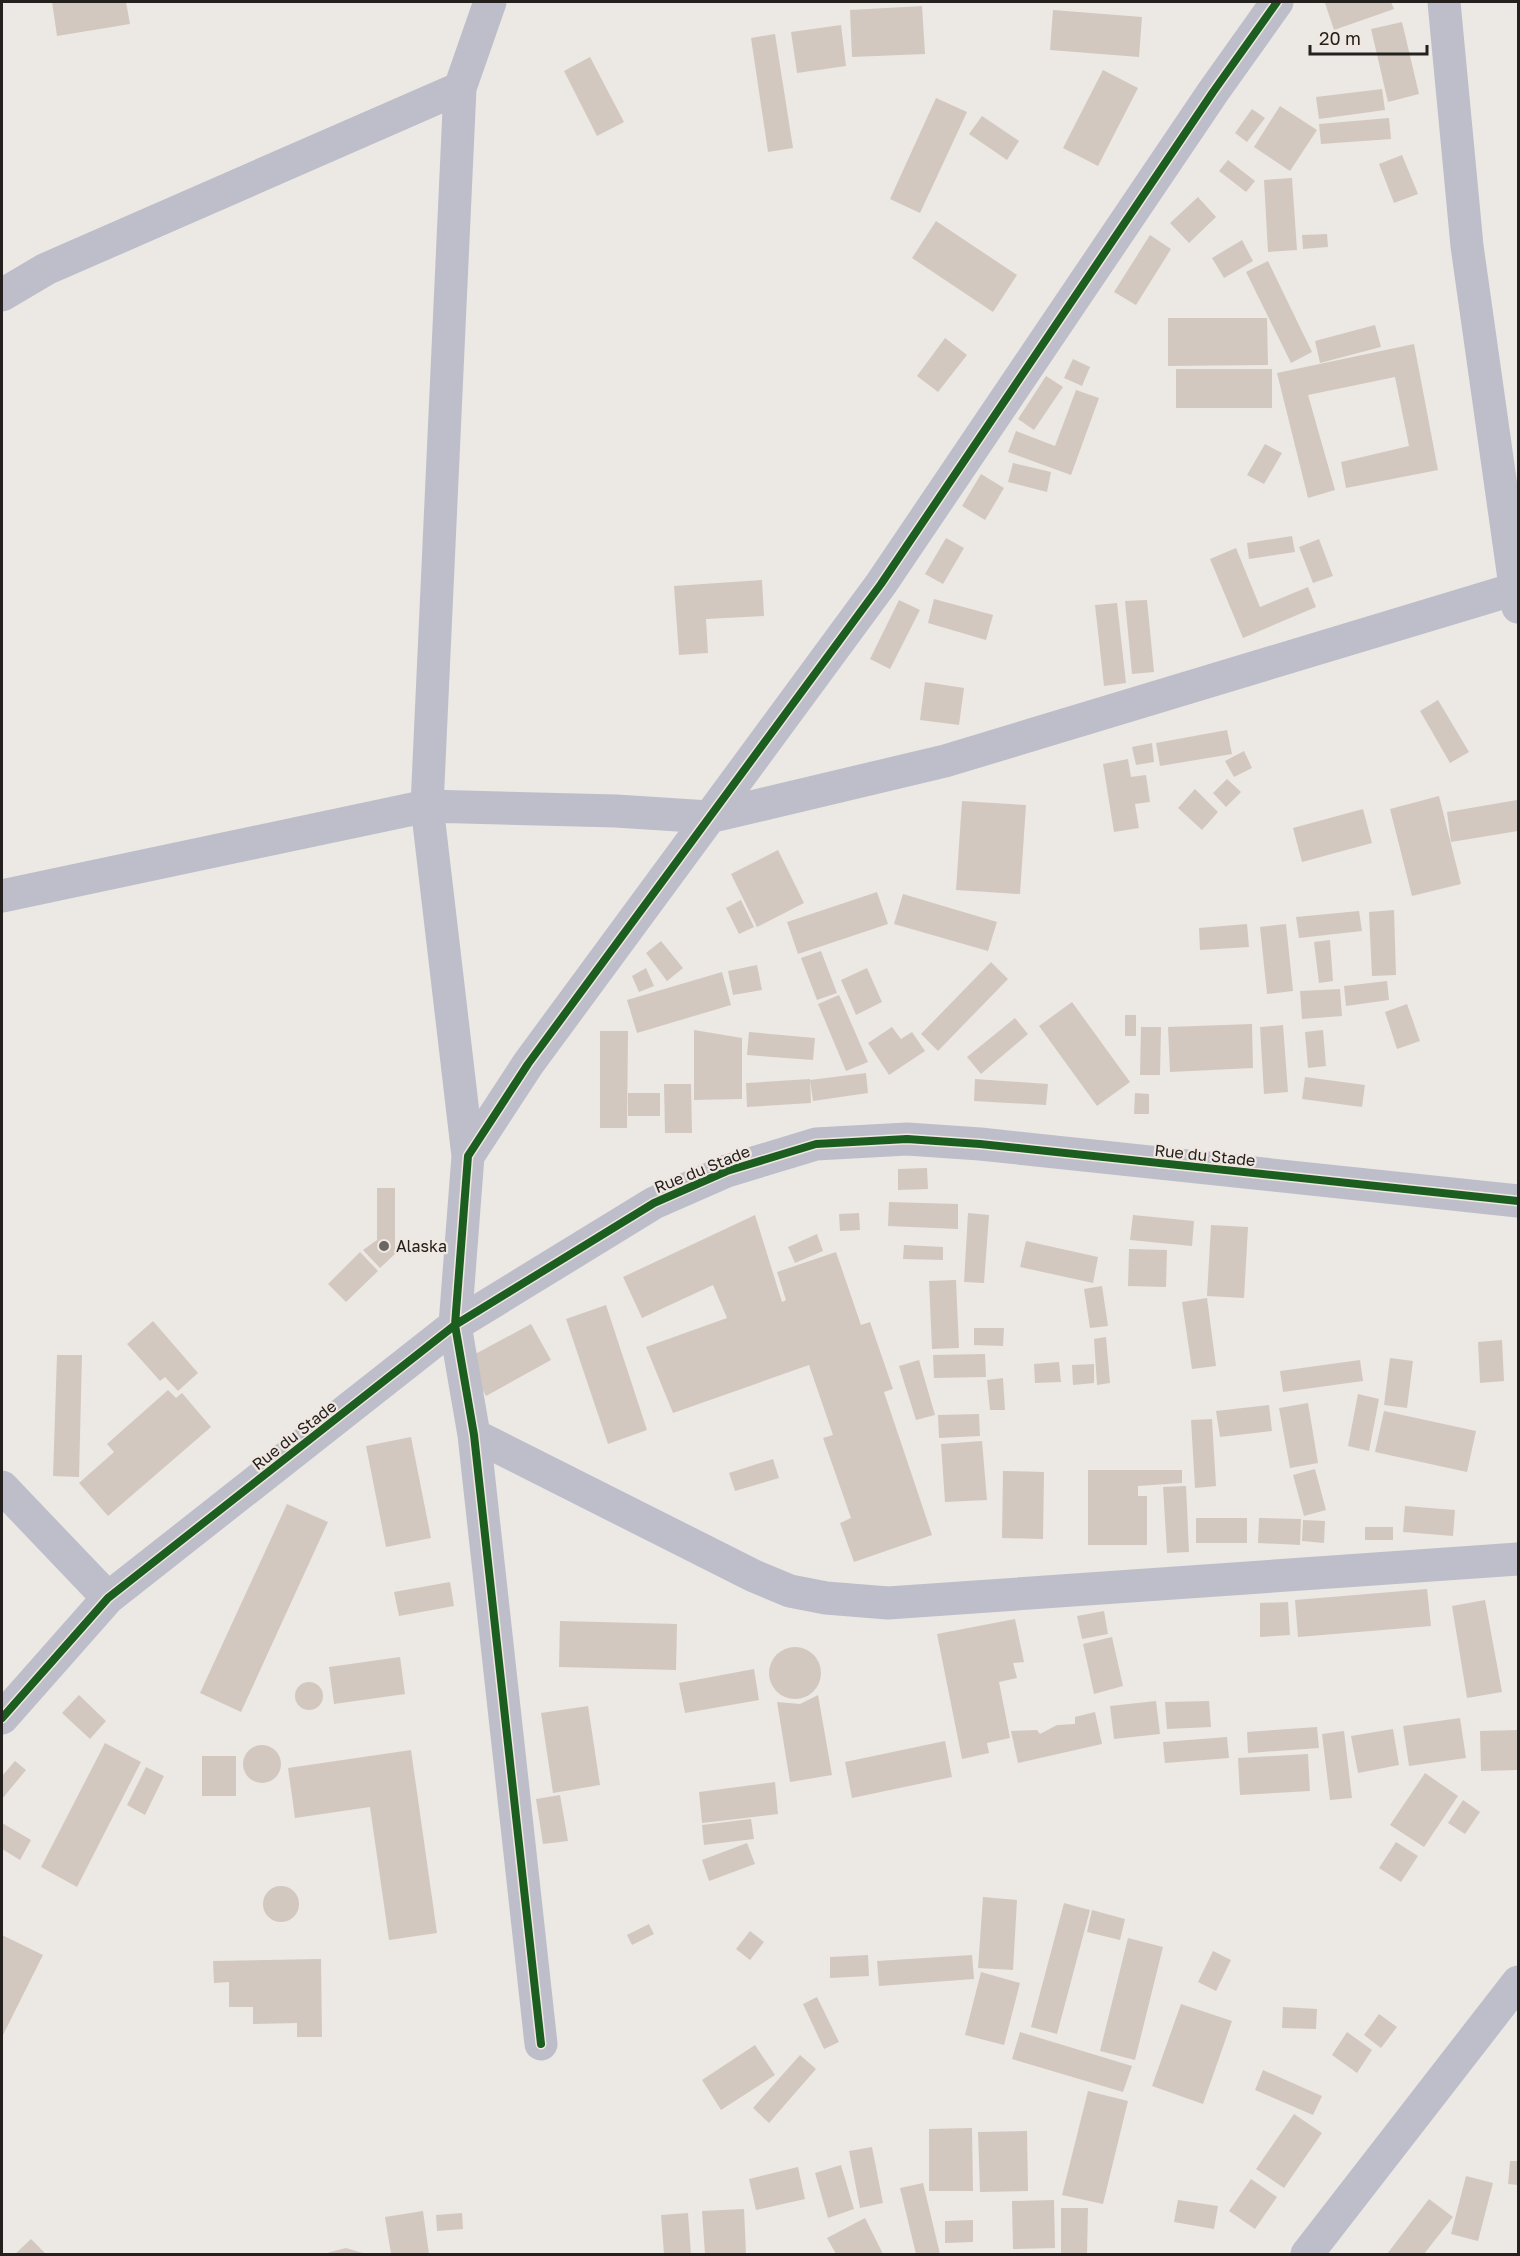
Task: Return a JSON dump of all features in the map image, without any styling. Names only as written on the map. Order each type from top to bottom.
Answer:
[{"type":"street","points":[[489,2],[460,88],[427,806],[468,1156],[455,1325],[474,1435],[540,2044]]},
{"type":"street","points":[[468,1156],[528,1064],[881,584],[1206,102],[1277,2]]},
{"type":"street","points":[[2,896],[427,806],[616,811],[709,817],[945,761],[1517,595],[1467,246],[1444,2]]},
{"type":"street","points":[[2,295],[46,269],[460,88]]},
{"type":"street","name":"Rue du Stade","points":[[2,1718],[108,1598],[455,1325],[654,1203],[727,1170],[816,1144],[907,1139],[980,1144],[1518,1201]]},
{"type":"street","points":[[474,1435],[754,1576],[790,1591],[826,1598],[888,1603],[1518,1559]]},
{"type":"street","points":[[2,1487],[108,1598]]},
{"type":"street","points":[[1307,2254],[1518,1982]]},
{"type":"building","points":[[52,2],[126,2],[130,24],[57,36]]},
{"type":"building","points":[[1391,2],[1394,9],[1334,30],[1325,3]]},
{"type":"building","points":[[922,6],[925,54],[852,57],[850,10]]},
{"type":"building","points":[[1053,10],[1142,17],[1139,57],[1050,50]]},
{"type":"building","points":[[1402,22],[1419,94],[1388,102],[1371,29]]},
{"type":"building","points":[[841,25],[846,66],[797,73],[791,32]]},
{"type":"building","points":[[775,34],[793,148],[768,152],[751,38]]},
{"type":"building","points":[[590,57],[624,122],[597,136],[564,71]]},
{"type":"building","points":[[1103,70],[1138,88],[1098,166],[1063,148]]},
{"type":"building","points":[[1382,89],[1385,110],[1319,119],[1316,97]]},
{"type":"building","points":[[936,98],[967,112],[920,213],[890,199]]},
{"type":"building","points":[[1280,106],[1317,130],[1290,171],[1254,147]]},
{"type":"building","points":[[1252,109],[1265,118],[1247,142],[1235,133]]},
{"type":"building","points":[[982,116],[1019,141],[1007,160],[969,134]]},
{"type":"building","points":[[1389,118],[1391,139],[1321,144],[1319,124]]},
{"type":"building","points":[[1402,155],[1418,194],[1394,203],[1379,164]]},
{"type":"building","points":[[1228,160],[1255,181],[1246,192],[1219,171]]},
{"type":"building","points":[[1292,178],[1297,250],[1268,252],[1264,180]]},
{"type":"building","points":[[1198,197],[1216,217],[1189,243],[1170,223]]},
{"type":"building","points":[[936,221],[1017,275],[993,312],[912,258]]},
{"type":"building","points":[[1327,234],[1328,247],[1303,249],[1302,235]]},
{"type":"building","points":[[1150,235],[1171,249],[1136,305],[1114,292]]},
{"type":"building","points":[[1242,240],[1253,261],[1224,278],[1212,258]]},
{"type":"building","points":[[1268,261],[1312,352],[1291,363],[1246,272]]},
{"type":"building","points":[[1168,318],[1267,318],[1268,365],[1168,366]]},
{"type":"building","points":[[1375,325],[1381,347],[1320,363],[1315,341]]},
{"type":"building","points":[[945,338],[967,355],[938,392],[917,376]]},
{"type":"building","points":[[1414,344],[1438,470],[1346,488],[1341,462],[1409,446],[1395,377],[1308,395],[1335,490],[1308,498],[1277,373]]},
{"type":"building","points":[[1073,359],[1090,367],[1082,386],[1064,378]]},
{"type":"building","points":[[1176,369],[1272,369],[1272,408],[1176,408]]},
{"type":"building","points":[[1046,376],[1063,387],[1034,430],[1018,419]]},
{"type":"building","points":[[1076,390],[1099,398],[1071,475],[1008,452],[1016,431],[1055,446]]},
{"type":"building","points":[[1265,444],[1282,453],[1264,484],[1247,475]]},
{"type":"building","points":[[1013,463],[1051,472],[1047,492],[1008,482]]},
{"type":"building","points":[[981,474],[1004,488],[985,520],[962,506]]},
{"type":"building","points":[[1292,536],[1295,552],[1249,559],[1247,543]]},
{"type":"building","points":[[946,538],[964,548],[943,584],[925,574]]},
{"type":"building","points":[[1319,539],[1333,576],[1313,583],[1299,547]]},
{"type":"building","points":[[1236,548],[1260,607],[1308,587],[1316,607],[1243,638],[1210,559]]},
{"type":"building","points":[[762,580],[764,616],[706,619],[708,653],[679,655],[674,586]]},
{"type":"building","points":[[934,599],[993,615],[986,640],[928,623]]},
{"type":"building","points":[[899,600],[920,610],[890,669],[870,659]]},
{"type":"building","points":[[1147,600],[1154,672],[1132,674],[1125,601]]},
{"type":"building","points":[[1117,603],[1126,683],[1104,686],[1095,605]]},
{"type":"building","points":[[925,682],[964,688],[959,725],[920,720]]},
{"type":"building","points":[[1438,700],[1469,752],[1450,763],[1420,711]]},
{"type":"building","points":[[1227,730],[1232,754],[1160,766],[1156,743]]},
{"type":"building","points":[[1152,743],[1154,762],[1136,765],[1132,747]]},
{"type":"building","points":[[1244,751],[1252,768],[1234,777],[1225,761]]},
{"type":"building","points":[[1128,759],[1131,777],[1146,775],[1150,802],[1135,804],[1139,828],[1114,832],[1103,764]]},
{"type":"building","points":[[1227,779],[1241,792],[1226,807],[1213,793]]},
{"type":"building","points":[[1195,789],[1218,812],[1202,830],[1178,808]]},
{"type":"building","points":[[1439,796],[1461,884],[1412,896],[1390,809]]},
{"type":"building","points":[[1517,800],[1518,831],[1451,842],[1447,812]]},
{"type":"building","points":[[962,801],[1026,805],[1020,894],[956,890]]},
{"type":"building","points":[[1363,809],[1372,843],[1302,862],[1293,828]]},
{"type":"building","points":[[778,850],[804,903],[757,927],[731,874]]},
{"type":"building","points":[[877,892],[888,924],[798,954],[787,922]]},
{"type":"building","points":[[903,894],[997,922],[988,951],[894,924]]},
{"type":"building","points":[[741,900],[754,927],[739,934],[726,908]]},
{"type":"building","points":[[1394,910],[1396,975],[1372,976],[1369,912]]},
{"type":"building","points":[[1359,911],[1362,931],[1299,938],[1296,917]]},
{"type":"building","points":[[1247,924],[1249,947],[1200,950],[1199,928]]},
{"type":"building","points":[[1286,924],[1293,991],[1267,994],[1260,927]]},
{"type":"building","points":[[1330,940],[1333,981],[1319,983],[1314,942]]},
{"type":"building","points":[[661,941],[683,968],[667,981],[646,953]]},
{"type":"building","points":[[821,951],[837,993],[817,1000],[801,958]]},
{"type":"building","points":[[991,962],[1008,979],[938,1051],[921,1034]]},
{"type":"building","points":[[757,965],[762,990],[733,995],[728,971]]},
{"type":"building","points":[[646,968],[654,986],[639,992],[632,976]]},
{"type":"building","points":[[867,968],[882,1002],[856,1015],[841,980]]},
{"type":"building","points":[[722,972],[731,1005],[637,1033],[627,1000]]},
{"type":"building","points":[[1387,981],[1389,1000],[1346,1006],[1344,986]]},
{"type":"building","points":[[1340,989],[1342,1016],[1302,1019],[1300,991]]},
{"type":"building","points":[[839,995],[868,1062],[846,1071],[818,1004]]},
{"type":"building","points":[[1072,1002],[1130,1082],[1097,1106],[1039,1026]]},
{"type":"building","points":[[1407,1004],[1420,1041],[1397,1049],[1385,1012]]},
{"type":"building","points":[[1125,1015],[1136,1015],[1136,1036],[1125,1036]]},
{"type":"building","points":[[1015,1018],[1028,1034],[981,1074],[967,1057]]},
{"type":"building","points":[[1252,1024],[1253,1068],[1170,1072],[1168,1027]]},
{"type":"building","points":[[1283,1025],[1288,1092],[1264,1094],[1260,1027]]},
{"type":"building","points":[[892,1027],[901,1039],[912,1032],[925,1051],[889,1075],[868,1043]]},
{"type":"building","points":[[1141,1027],[1161,1027],[1160,1075],[1140,1075]]},
{"type":"building","points":[[694,1030],[742,1038],[742,1099],[694,1100]]},
{"type":"building","points":[[1323,1030],[1326,1066],[1308,1068],[1305,1032]]},
{"type":"building","points":[[600,1031],[628,1031],[627,1128],[600,1128]]},
{"type":"building","points":[[749,1032],[815,1038],[813,1060],[747,1055]]},
{"type":"building","points":[[866,1073],[868,1093],[813,1101],[810,1080]]},
{"type":"building","points":[[1305,1077],[1365,1085],[1362,1107],[1302,1099]]},
{"type":"building","points":[[810,1079],[811,1103],[747,1107],[746,1083]]},
{"type":"building","points":[[975,1079],[1048,1084],[1046,1105],[974,1101]]},
{"type":"building","points":[[664,1084],[691,1084],[692,1133],[665,1133]]},
{"type":"building","points":[[628,1093],[660,1093],[660,1116],[628,1116]]},
{"type":"building","points":[[1135,1093],[1149,1094],[1149,1114],[1134,1114]]},
{"type":"building","points":[[927,1168],[928,1189],[898,1190],[898,1169]]},
{"type":"building","points":[[377,1188],[395,1188],[395,1254],[380,1268],[363,1250],[377,1240]]},
{"type":"building","points":[[889,1202],[958,1204],[958,1229],[888,1226]]},
{"type":"building","points":[[859,1213],[860,1230],[840,1231],[839,1214]]},
{"type":"building","points":[[968,1213],[989,1215],[984,1283],[964,1282]]},
{"type":"building","points":[[755,1215],[782,1302],[786,1300],[777,1272],[836,1252],[861,1325],[870,1322],[893,1389],[884,1392],[932,1535],[854,1562],[840,1523],[851,1518],[823,1438],[833,1435],[809,1365],[673,1413],[646,1347],[727,1318],[713,1285],[642,1318],[623,1277]]},
{"type":"building","points":[[1133,1215],[1194,1221],[1192,1246],[1130,1240]]},
{"type":"building","points":[[1211,1225],[1248,1227],[1244,1298],[1207,1296]]},
{"type":"building","points":[[817,1234],[823,1251],[795,1263],[788,1247]]},
{"type":"building","points":[[1026,1241],[1098,1257],[1093,1283],[1020,1267]]},
{"type":"building","points":[[904,1245],[943,1247],[943,1260],[903,1259]]},
{"type":"building","points":[[1129,1249],[1167,1250],[1166,1287],[1128,1286]]},
{"type":"building","points":[[360,1252],[378,1271],[346,1302],[328,1284]]},
{"type":"building","points":[[956,1280],[959,1348],[932,1349],[929,1281]]},
{"type":"building","points":[[1102,1286],[1108,1326],[1090,1328],[1084,1289]]},
{"type":"building","points":[[1207,1298],[1216,1366],[1192,1369],[1182,1302]]},
{"type":"building","points":[[606,1305],[647,1430],[608,1444],[566,1319]]},
{"type":"building","points":[[153,1321],[198,1373],[178,1391],[165,1377],[160,1381],[127,1344]]},
{"type":"building","points":[[531,1324],[551,1360],[486,1396],[466,1359]]},
{"type":"building","points":[[974,1328],[1004,1328],[1003,1346],[974,1345]]},
{"type":"building","points":[[1106,1337],[1110,1383],[1097,1385],[1094,1339]]},
{"type":"building","points":[[1502,1340],[1504,1381],[1480,1383],[1478,1342]]},
{"type":"building","points":[[985,1354],[986,1377],[934,1378],[933,1355]]},
{"type":"building","points":[[57,1355],[82,1355],[79,1477],[53,1476]]},
{"type":"building","points":[[1390,1358],[1413,1361],[1407,1408],[1384,1405]]},
{"type":"building","points":[[919,1360],[935,1415],[916,1420],[899,1366]]},
{"type":"building","points":[[1360,1360],[1363,1381],[1283,1392],[1280,1371]]},
{"type":"building","points":[[1059,1362],[1061,1382],[1035,1383],[1034,1364]]},
{"type":"building","points":[[1094,1364],[1094,1383],[1073,1385],[1072,1365]]},
{"type":"building","points":[[1003,1378],[1005,1410],[990,1410],[987,1380]]},
{"type":"building","points":[[168,1390],[176,1398],[182,1393],[211,1427],[108,1516],[79,1483],[114,1452],[107,1444]]},
{"type":"building","points":[[1358,1394],[1379,1399],[1369,1451],[1348,1446]]},
{"type":"building","points":[[1308,1403],[1318,1463],[1290,1468],[1279,1408]]},
{"type":"building","points":[[1269,1405],[1272,1431],[1220,1437],[1216,1411]]},
{"type":"building","points":[[1384,1411],[1476,1431],[1467,1472],[1375,1452]]},
{"type":"building","points":[[979,1414],[980,1436],[939,1438],[938,1415]]},
{"type":"building","points":[[1212,1419],[1216,1486],[1195,1488],[1191,1420]]},
{"type":"building","points":[[411,1437],[431,1538],[386,1547],[366,1446]]},
{"type":"building","points":[[982,1441],[987,1500],[945,1502],[941,1444]]},
{"type":"building","points":[[773,1459],[779,1478],[735,1491],[729,1473]]},
{"type":"building","points":[[1315,1469],[1326,1510],[1304,1516],[1293,1475]]},
{"type":"building","points":[[1088,1470],[1182,1470],[1182,1483],[1138,1486],[1138,1496],[1147,1496],[1147,1545],[1088,1545]]},
{"type":"building","points":[[1003,1471],[1044,1472],[1043,1539],[1002,1538]]},
{"type":"building","points":[[1186,1486],[1189,1552],[1167,1553],[1163,1487]]},
{"type":"building","points":[[287,1504],[328,1522],[241,1712],[200,1693]]},
{"type":"building","points":[[1405,1506],[1455,1510],[1453,1536],[1403,1532]]},
{"type":"building","points":[[1196,1518],[1247,1518],[1247,1543],[1196,1543]]},
{"type":"building","points":[[1259,1518],[1301,1519],[1300,1545],[1258,1543]]},
{"type":"building","points":[[1303,1520],[1325,1521],[1324,1543],[1302,1541]]},
{"type":"building","points":[[1365,1527],[1393,1527],[1393,1540],[1365,1540]]},
{"type":"building","points":[[450,1582],[454,1606],[399,1616],[394,1592]]},
{"type":"building","points":[[1427,1589],[1431,1626],[1298,1637],[1295,1600]]},
{"type":"building","points":[[1485,1600],[1502,1692],[1467,1698],[1452,1606]]},
{"type":"building","points":[[1288,1602],[1290,1635],[1260,1637],[1260,1603]]},
{"type":"building","points":[[1104,1611],[1108,1634],[1082,1639],[1077,1616]]},
{"type":"building","points":[[1015,1619],[1024,1662],[1013,1663],[1017,1678],[999,1682],[1010,1738],[987,1743],[989,1753],[962,1759],[937,1634]]},
{"type":"building","points":[[560,1621],[677,1624],[676,1670],[559,1667]]},
{"type":"building","points":[[1112,1637],[1123,1686],[1094,1694],[1083,1644]]},
{"type":"building","points":[[790,1647],[800,1647],[814,1654],[821,1673],[814,1692],[800,1699],[790,1699],[780,1695],[773,1688],[769,1678],[769,1668],[773,1658],[780,1651]]},
{"type":"building","points":[[400,1657],[405,1694],[334,1704],[329,1667]]},
{"type":"building","points":[[754,1669],[759,1700],[685,1713],[679,1683]]},
{"type":"building","points":[[309,1682],[319,1686],[323,1696],[319,1706],[309,1710],[299,1706],[295,1696],[299,1686]]},
{"type":"building","points":[[79,1695],[106,1721],[90,1739],[62,1713]]},
{"type":"building","points":[[818,1695],[832,1775],[790,1782],[777,1702],[800,1704]]},
{"type":"building","points":[[1156,1701],[1160,1734],[1114,1739],[1110,1706]]},
{"type":"building","points":[[1209,1701],[1211,1727],[1167,1729],[1165,1702]]},
{"type":"building","points":[[588,1706],[600,1785],[553,1793],[541,1713]]},
{"type":"building","points":[[1095,1712],[1102,1744],[1018,1763],[1011,1731],[1037,1730],[1040,1734],[1057,1725],[1075,1724],[1075,1717]]},
{"type":"building","points":[[1460,1718],[1466,1758],[1409,1766],[1403,1726]]},
{"type":"building","points":[[1317,1727],[1319,1748],[1248,1753],[1247,1732]]},
{"type":"building","points":[[1393,1729],[1399,1765],[1358,1773],[1351,1736]]},
{"type":"building","points":[[1518,1730],[1518,1770],[1481,1771],[1480,1731]]},
{"type":"building","points":[[1344,1731],[1352,1798],[1330,1800],[1322,1734]]},
{"type":"building","points":[[1227,1737],[1229,1758],[1165,1763],[1163,1742]]},
{"type":"building","points":[[945,1741],[952,1777],[852,1798],[845,1762]]},
{"type":"building","points":[[105,1743],[141,1762],[77,1887],[41,1867]]},
{"type":"building","points":[[262,1745],[275,1751],[281,1764],[275,1777],[262,1783],[249,1777],[243,1764],[249,1751]]},
{"type":"building","points":[[411,1750],[437,1933],[389,1940],[370,1807],[295,1818],[288,1768]]},
{"type":"building","points":[[1308,1754],[1310,1791],[1240,1795],[1238,1758]]},
{"type":"building","points":[[202,1756],[236,1756],[236,1796],[202,1796]]},
{"type":"building","points":[[15,1761],[26,1770],[2,1799],[2,1776]]},
{"type":"building","points":[[146,1767],[164,1776],[145,1815],[127,1805]]},
{"type":"building","points":[[1425,1773],[1458,1796],[1424,1847],[1390,1825]]},
{"type":"building","points":[[775,1782],[778,1814],[702,1823],[699,1792]]},
{"type":"building","points":[[560,1795],[568,1841],[543,1844],[536,1799]]},
{"type":"building","points":[[1463,1800],[1480,1812],[1465,1834],[1448,1823]]},
{"type":"building","points":[[751,1819],[754,1839],[704,1845],[702,1825]]},
{"type":"building","points":[[2,1823],[31,1840],[20,1860],[2,1849]]},
{"type":"building","points":[[1396,1842],[1418,1856],[1401,1882],[1379,1868]]},
{"type":"building","points":[[747,1843],[755,1864],[709,1881],[702,1860]]},
{"type":"building","points":[[281,1886],[293,1892],[299,1904],[293,1916],[281,1922],[269,1916],[263,1904],[269,1892]]},
{"type":"building","points":[[983,1897],[1017,1900],[1013,1970],[978,1968]]},
{"type":"building","points":[[1064,1903],[1090,1910],[1057,2034],[1031,2027]]},
{"type":"building","points":[[1092,1910],[1125,1919],[1120,1940],[1087,1932]]},
{"type":"building","points":[[649,1924],[654,1934],[632,1945],[627,1935]]},
{"type":"building","points":[[750,1931],[764,1942],[750,1960],[736,1949]]},
{"type":"building","points":[[2,1935],[43,1955],[2,2037]]},
{"type":"building","points":[[1128,1938],[1163,1947],[1135,2060],[1100,2051]]},
{"type":"building","points":[[1213,1951],[1231,1960],[1216,1991],[1198,1982]]},
{"type":"building","points":[[868,1955],[869,1976],[830,1978],[830,1957]]},
{"type":"building","points":[[972,1955],[974,1979],[879,1986],[877,1961]]},
{"type":"building","points":[[321,1959],[322,2037],[297,2037],[297,2023],[253,2024],[253,2007],[229,2007],[229,1982],[214,1983],[213,1961]]},
{"type":"building","points":[[981,1972],[1020,1983],[1004,2045],[965,2035]]},
{"type":"building","points":[[817,1997],[839,2042],[824,2049],[803,2004]]},
{"type":"building","points":[[1181,2004],[1232,2021],[1203,2104],[1152,2086]]},
{"type":"building","points":[[1283,2007],[1317,2009],[1316,2029],[1282,2028]]},
{"type":"building","points":[[1379,2014],[1397,2027],[1381,2048],[1364,2035]]},
{"type":"building","points":[[1020,2032],[1132,2066],[1123,2092],[1012,2059]]},
{"type":"building","points":[[1347,2032],[1372,2050],[1357,2073],[1332,2055]]},
{"type":"building","points":[[755,2045],[775,2075],[721,2110],[702,2080]]},
{"type":"building","points":[[800,2055],[816,2069],[769,2123],[753,2108]]},
{"type":"building","points":[[1263,2070],[1322,2096],[1313,2115],[1255,2090]]},
{"type":"building","points":[[1088,2091],[1128,2101],[1103,2204],[1062,2195]]},
{"type":"building","points":[[1294,2114],[1322,2133],[1284,2188],[1256,2169]]},
{"type":"building","points":[[972,2128],[973,2191],[929,2191],[929,2129]]},
{"type":"building","points":[[1027,2131],[1028,2191],[980,2192],[978,2132]]},
{"type":"building","points":[[872,2147],[883,2203],[860,2208],[849,2151]]},
{"type":"building","points":[[1510,2161],[1518,2161],[1518,2185],[1508,2184]]},
{"type":"building","points":[[841,2165],[854,2209],[828,2218],[815,2173]]},
{"type":"building","points":[[798,2167],[805,2199],[756,2210],[749,2179]]},
{"type":"building","points":[[1466,2176],[1493,2183],[1478,2241],[1451,2234]]},
{"type":"building","points":[[1251,2179],[1277,2197],[1255,2229],[1229,2211]]},
{"type":"building","points":[[923,2183],[940,2254],[916,2254],[900,2188]]},
{"type":"building","points":[[1429,2199],[1453,2217],[1424,2254],[1387,2254]]},
{"type":"building","points":[[1054,2200],[1055,2248],[1013,2249],[1012,2201]]},
{"type":"building","points":[[1178,2200],[1218,2206],[1214,2229],[1174,2222]]},
{"type":"building","points":[[1061,2208],[1088,2208],[1087,2254],[1061,2254]]},
{"type":"building","points":[[744,2209],[746,2254],[705,2254],[702,2211]]},
{"type":"building","points":[[423,2211],[429,2254],[391,2254],[385,2217]]},
{"type":"building","points":[[462,2213],[463,2229],[437,2231],[436,2215]]},
{"type":"building","points":[[688,2213],[691,2254],[664,2254],[661,2215]]},
{"type":"building","points":[[865,2218],[883,2254],[836,2254],[827,2238]]},
{"type":"building","points":[[973,2220],[973,2242],[945,2243],[945,2221]]},
{"type":"building","points":[[31,2239],[46,2254],[15,2254]]},
{"type":"building","points":[[346,2248],[366,2254],[325,2254],[330,2252]]},
{"type":"cycle path","points":[[541,2044],[474,1435],[455,1325],[468,1156],[528,1064],[881,584],[1213,92],[1277,2]]},
{"type":"cycle path","points":[[2,1718],[108,1598],[455,1325],[654,1203],[727,1171],[816,1144],[907,1139],[980,1144],[1518,1201]]},
{"type":"place","name":"Alaska","points":[[384,1246]]}]
